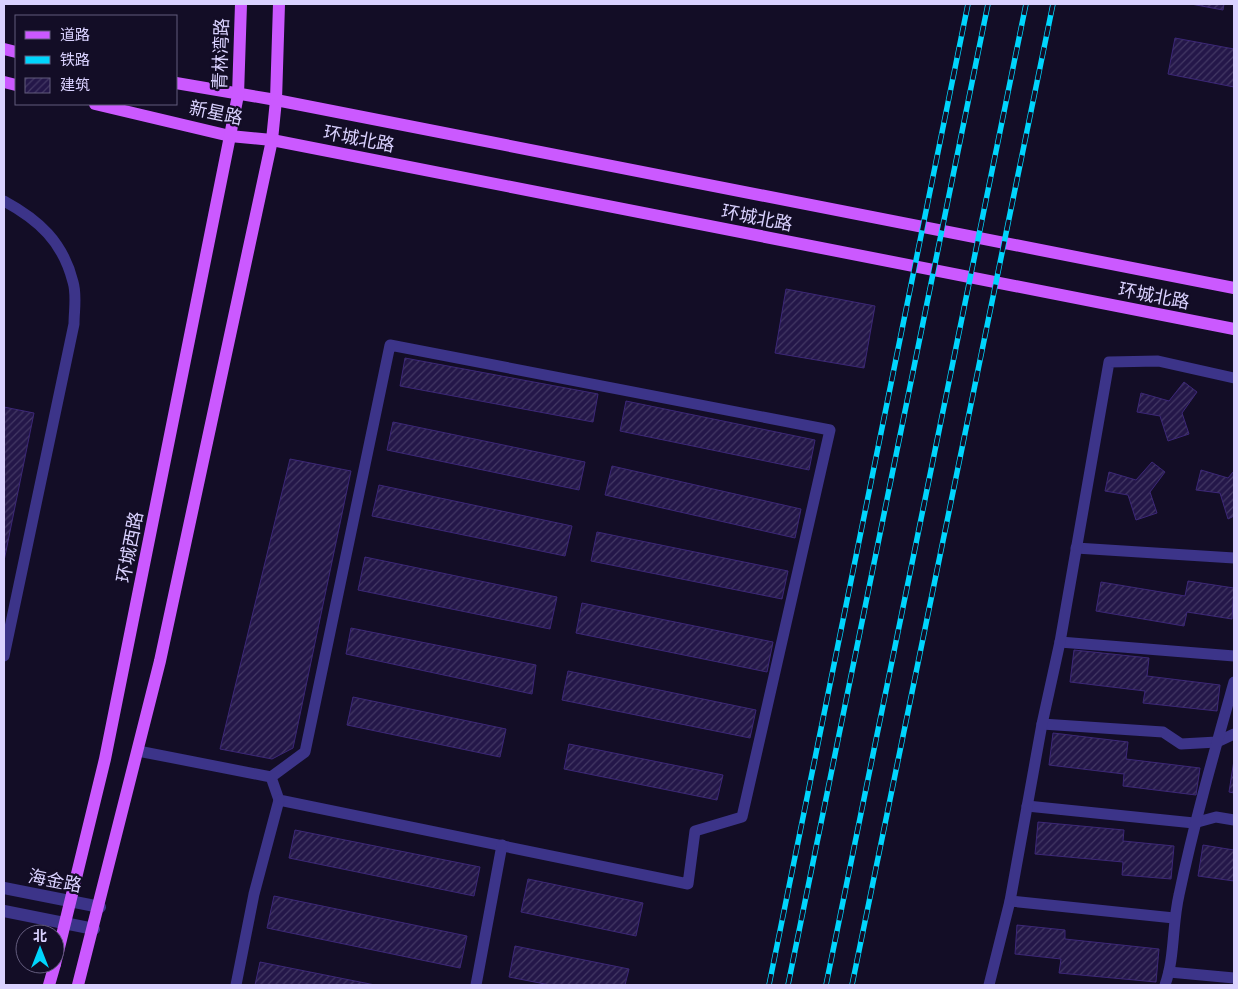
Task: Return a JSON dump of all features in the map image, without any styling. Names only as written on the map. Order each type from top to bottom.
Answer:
[{"type":"main road","name":"青林湾路","points":[[230,136],[238,95],[241,4]]},
{"type":"main road","points":[[78,985],[100,907],[160,661],[272,140],[276,100],[278,4]]},
{"type":"main road","name":"新星路","points":[[178,83],[276,100]]},
{"type":"main road","name":"环城北路","points":[[276,100],[1234,288]]},
{"type":"main road","name":"新星路","points":[[100,105],[230,136],[272,140]]},
{"type":"main road","name":"环城西路","points":[[65,928],[105,759],[230,136]]},
{"type":"main road","name":"环城北路","points":[[272,140],[1234,329]]},
{"type":"street","name":"海金路","points":[[4,888],[100,907]]},
{"type":"street","points":[[4,911],[94,930]]},
{"type":"lane","points":[[4,201],[29,214],[61,248],[74,284],[74,324],[4,656]]},
{"type":"lane","points":[[138,751],[271,777],[305,752],[390,345],[830,430],[742,817],[695,831],[688,884],[279,800]]},
{"type":"lane","points":[[989,985],[1010,901],[1042,724],[1060,642],[1109,362],[1158,361],[1234,378]]},
{"type":"lane","points":[[1076,548],[1234,558]]},
{"type":"lane","points":[[1060,642],[1234,656]]},
{"type":"lane","points":[[1165,985],[1169,972],[1174,918],[1194,823],[1234,682]]},
{"type":"lane","points":[[1042,724],[1162,732],[1181,744],[1217,742],[1234,734]]},
{"type":"lane","points":[[236,985],[254,894],[279,800],[271,777]]},
{"type":"lane","points":[[1027,806],[1194,823],[1216,817],[1234,820]]},
{"type":"lane","points":[[476,985],[502,846]]},
{"type":"lane","points":[[1010,901],[1174,918]]},
{"type":"lane","points":[[1169,972],[1234,978]]},
{"type":"building","points":[[1191,4],[1224,4],[1223,10]]},
{"type":"building","points":[[1175,38],[1234,49],[1234,87],[1168,74]]},
{"type":"building","points":[[786,289],[875,306],[864,368],[775,353]]},
{"type":"building","points":[[405,358],[598,394],[593,422],[400,386]]},
{"type":"building","points":[[1184,382],[1197,392],[1182,413],[1189,434],[1168,441],[1160,416],[1137,412],[1141,393],[1169,401]]},
{"type":"building","points":[[626,401],[815,440],[809,470],[620,431]]},
{"type":"building","points":[[4,407],[34,413],[4,561]]},
{"type":"building","points":[[393,422],[585,462],[579,490],[387,450]]},
{"type":"building","points":[[290,459],[351,471],[293,748],[272,759],[220,749]]},
{"type":"building","points":[[1152,462],[1165,472],[1150,492],[1157,513],[1136,520],[1128,495],[1105,491],[1109,472],[1136,480]]},
{"type":"building","points":[[612,466],[801,509],[795,538],[605,495]]},
{"type":"building","points":[[1201,470],[1228,478],[1234,471],[1234,516],[1228,519],[1220,493],[1196,490]]},
{"type":"building","points":[[379,485],[572,526],[565,556],[372,516]]},
{"type":"building","points":[[597,532],[788,571],[782,599],[591,561]]},
{"type":"building","points":[[365,557],[557,597],[550,629],[358,590]]},
{"type":"building","points":[[1188,581],[1234,588],[1232,619],[1187,612],[1184,626],[1096,611],[1101,582],[1185,596]]},
{"type":"building","points":[[582,603],[773,642],[767,672],[576,633]]},
{"type":"building","points":[[351,628],[536,665],[532,694],[346,654]]},
{"type":"building","points":[[1074,650],[1149,658],[1147,676],[1220,685],[1217,711],[1143,703],[1145,691],[1070,682]]},
{"type":"building","points":[[568,671],[756,710],[750,738],[562,700]]},
{"type":"building","points":[[353,697],[506,729],[500,757],[347,725]]},
{"type":"building","points":[[1053,733],[1128,742],[1126,759],[1200,768],[1196,795],[1123,786],[1124,774],[1049,765]]},
{"type":"building","points":[[569,744],[723,775],[717,800],[564,769]]},
{"type":"building","points":[[1234,760],[1234,793],[1229,792]]},
{"type":"building","points":[[1038,822],[1124,830],[1123,841],[1174,846],[1171,879],[1122,875],[1123,862],[1035,854]]},
{"type":"building","points":[[295,830],[480,867],[474,896],[289,858]]},
{"type":"building","points":[[1203,845],[1234,850],[1234,881],[1198,876]]},
{"type":"building","points":[[528,879],[643,903],[636,936],[521,912]]},
{"type":"building","points":[[274,896],[467,936],[460,968],[267,928]]},
{"type":"building","points":[[1017,925],[1065,930],[1065,939],[1159,949],[1156,982],[1059,973],[1061,959],[1015,954]]},
{"type":"building","points":[[515,946],[629,969],[625,985],[550,985],[509,977]]},
{"type":"building","points":[[260,962],[375,985],[255,985]]},
{"type":"railway","points":[[769,985],[968,4]]},
{"type":"railway","points":[[788,985],[988,4]]},
{"type":"railway","points":[[826,985],[1026,4]]},
{"type":"railway","points":[[852,985],[1053,4]]}]
